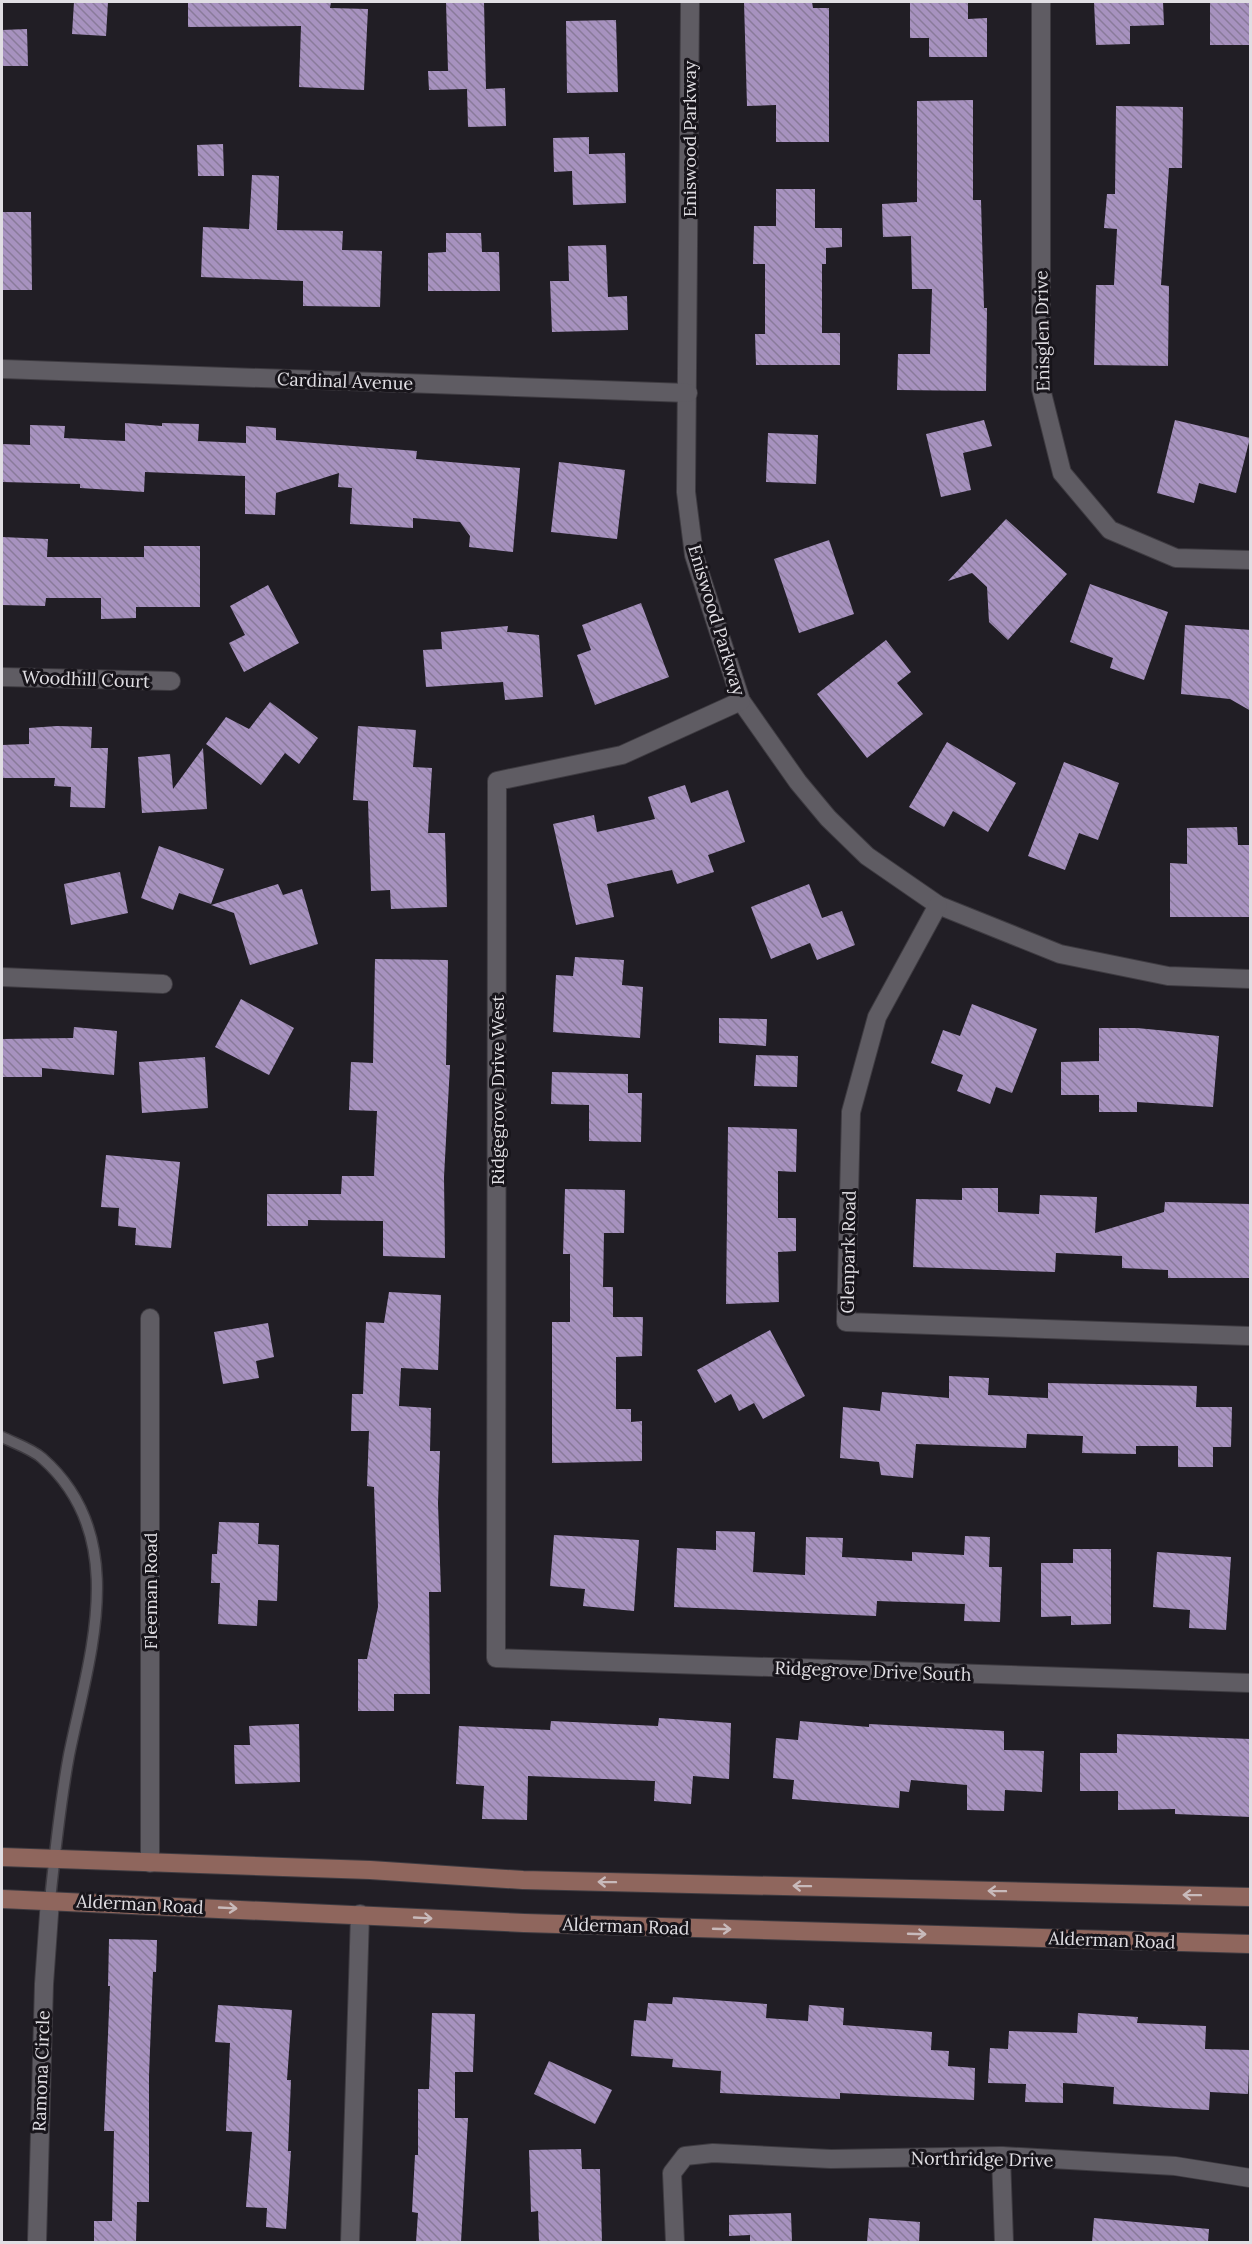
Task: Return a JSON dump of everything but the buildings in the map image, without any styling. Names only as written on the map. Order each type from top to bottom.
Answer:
[{"type":"main road","points":[[2,1857],[370,1870],[523,1880],[1251,1897]]},
{"type":"main road","name":"Alderman Road","points":[[2,1899],[524,1923],[1251,1944]]},
{"type":"street","name":"Eniswood Parkway","points":[[690,2],[686,492],[694,555],[741,701],[798,782],[828,818],[867,856],[938,905],[1060,954],[1168,976],[1251,979]]},
{"type":"street","name":"Enisglen Drive","points":[[1041,2],[1041,389],[1062,473],[1110,530],[1176,558],[1251,560]]},
{"type":"street","name":"Cardinal Avenue","points":[[2,369],[688,393]]},
{"type":"street","name":"Woodhill Court","points":[[2,676],[171,681]]},
{"type":"street","name":"Ridgegrove Drive West","points":[[496,1658],[497,781],[622,755],[741,701]]},
{"type":"street","name":"Glenpark Road","points":[[938,905],[877,1017],[851,1113],[846,1322],[1251,1336]]},
{"type":"street","points":[[2,977],[163,984]]},
{"type":"street","name":"Fleeman Road","points":[[150,1318],[150,1863]]},
{"type":"street","name":"Ridgegrove Drive South","points":[[496,1658],[1251,1683]]},
{"type":"street","name":"Ramona Circle","points":[[37,2242],[44,1984],[50,1900]]},
{"type":"street","points":[[350,2242],[360,1914]]},
{"type":"street","name":"Northridge Drive","points":[[675,2242],[672,2173],[685,2156],[713,2153],[831,2159],[1001,2156],[1175,2166],[1251,2178]]},
{"type":"street","points":[[1001,2156],[1004,2242]]},
{"type":"lane","points":[[2,1437],[41,1456],[58,1475],[84,1516],[96,1556],[99,1583],[93,1640],[66,1771],[50,1900]]}]
